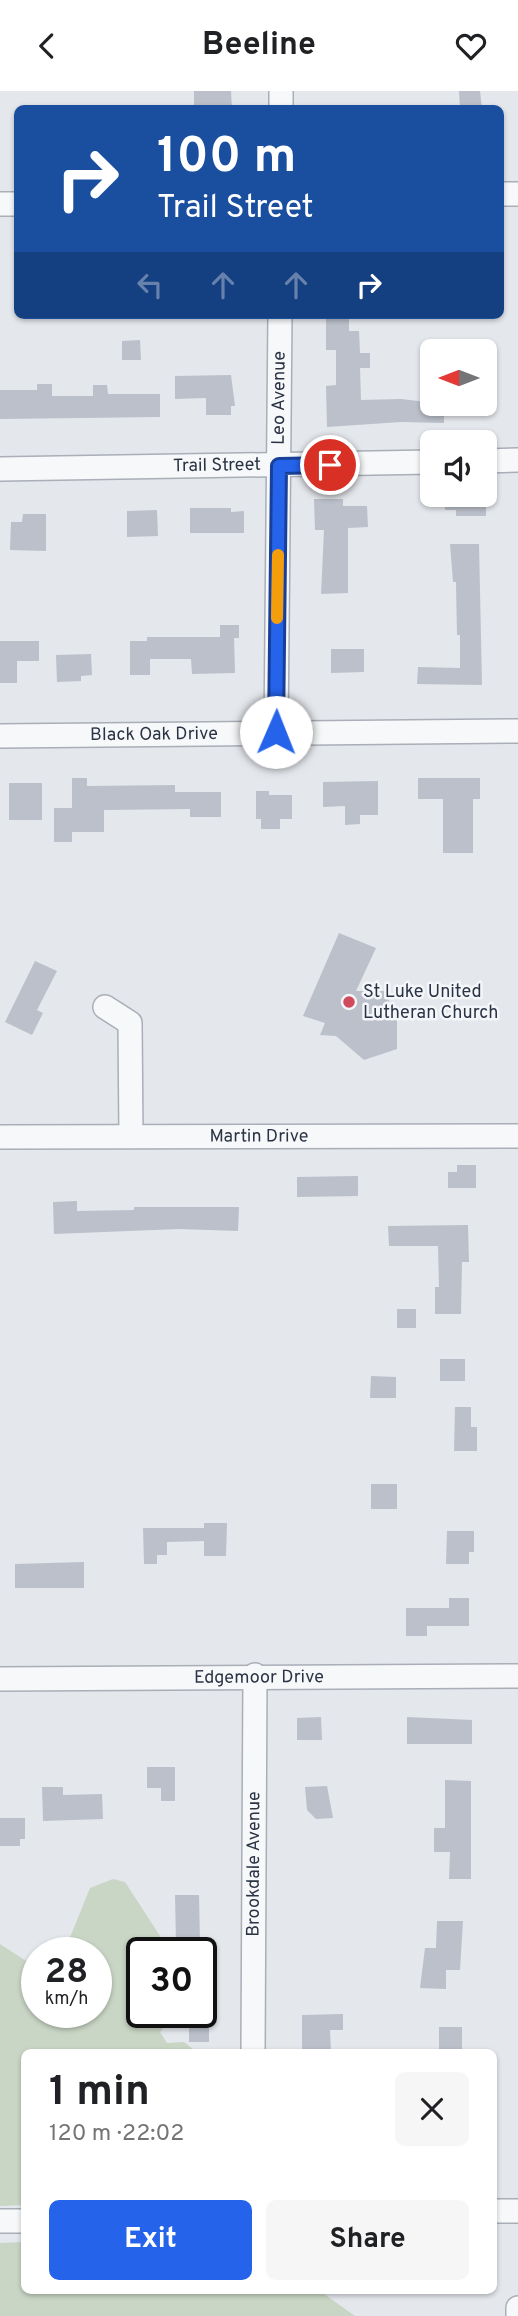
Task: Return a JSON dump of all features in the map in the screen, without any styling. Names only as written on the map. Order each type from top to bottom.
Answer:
[{"type":"street","name":"Leo Avenue","points":[[276,732],[280,319]]},
{"type":"street","points":[[497,461],[518,460]]},
{"type":"street","name":"Trail Street","points":[[0,469],[420,462]]},
{"type":"street","name":"Black Oak Drive","points":[[0,736],[518,731]]},
{"type":"street","points":[[105,1007],[130,1023],[131,1136]]},
{"type":"street","name":"Martin Drive","points":[[0,1137],[518,1136]]},
{"type":"street","name":"Edgemoor Drive","points":[[0,1679],[255,1675],[518,1676]]},
{"type":"street","name":"Brookdale Avenue","points":[[253,2049],[255,1675]]},
{"type":"street","points":[[497,2211],[518,2211]]},
{"type":"street","points":[[0,2221],[21,2221]]},
{"type":"street","points":[[518,2308],[518,2316]]},
{"type":"green space","points":[[113,1879],[125,1882],[161,1937],[126,1937],[126,2028],[163,2028],[160,2032],[167,2043],[184,2042],[193,2049],[21,2049],[21,2205],[0,2206],[0,1944],[21,1958],[21,2028],[112,2028],[112,1937],[70,1937],[90,1888]]},
{"type":"green space","points":[[21,2242],[21,2294],[324,2294],[355,2316],[0,2316],[0,2243]]},
{"type":"building","points":[[194,91],[231,91],[232,105],[194,105]]},
{"type":"building","points":[[459,91],[480,91],[482,105],[460,105]]},
{"type":"building","points":[[326,319],[349,319],[349,331],[359,331],[360,353],[370,353],[370,368],[360,368],[361,400],[420,401],[420,417],[444,417],[444,423],[401,422],[327,427],[326,386],[336,385],[336,350],[326,350]]},
{"type":"building","points":[[140,340],[141,360],[122,360],[122,341]]},
{"type":"building","points":[[231,375],[235,406],[231,406],[231,415],[206,415],[206,398],[175,399],[175,376]]},
{"type":"building","points":[[37,384],[52,384],[52,396],[93,396],[93,385],[107,385],[108,394],[160,394],[160,417],[0,419],[0,390],[37,390]]},
{"type":"building","points":[[314,499],[343,499],[343,506],[367,506],[368,527],[348,528],[348,593],[321,594],[324,530],[315,530]]},
{"type":"building","points":[[445,507],[486,507],[486,516],[456,516],[456,510],[445,510]]},
{"type":"building","points":[[190,508],[231,508],[231,512],[244,511],[244,533],[190,533]]},
{"type":"building","points":[[157,510],[158,536],[127,537],[127,511]]},
{"type":"building","points":[[23,514],[46,514],[46,551],[10,550],[11,522],[22,522]]},
{"type":"building","points":[[450,544],[479,544],[482,685],[417,684],[418,667],[460,668],[456,582],[453,582]]},
{"type":"building","points":[[220,625],[239,625],[239,638],[234,638],[235,673],[192,674],[191,659],[150,659],[150,675],[130,675],[130,641],[147,641],[147,637],[220,637]]},
{"type":"building","points":[[0,641],[39,641],[39,661],[17,661],[17,683],[0,683]]},
{"type":"building","points":[[331,649],[364,649],[364,672],[331,673]]},
{"type":"building","points":[[91,654],[92,675],[81,676],[81,681],[57,682],[56,655]]},
{"type":"building","points":[[72,778],[87,778],[87,786],[175,785],[175,792],[221,792],[221,817],[190,817],[190,809],[104,810],[104,832],[72,832],[72,842],[54,842],[54,808],[72,808]]},
{"type":"building","points":[[418,778],[480,778],[480,799],[473,799],[473,853],[443,853],[443,799],[418,799]]},
{"type":"building","points":[[378,781],[378,815],[360,815],[360,824],[345,825],[345,806],[323,807],[323,782]]},
{"type":"building","points":[[9,783],[42,783],[42,820],[9,820]]},
{"type":"building","points":[[256,791],[269,791],[269,795],[292,795],[292,819],[280,819],[280,829],[261,829],[261,819],[256,819]]},
{"type":"building","name":"St Luke United Lutheran Church","points":[[339,933],[376,948],[356,991],[388,991],[390,1014],[397,1015],[397,1049],[364,1060],[336,1036],[320,1035],[325,1023],[303,1016]]},
{"type":"building","points":[[35,961],[57,971],[37,1010],[43,1013],[32,1035],[5,1022]]},
{"type":"building","points":[[457,1165],[476,1165],[476,1188],[448,1188],[448,1172],[457,1172]]},
{"type":"building","points":[[358,1176],[358,1196],[297,1197],[297,1177]]},
{"type":"building","points":[[77,1201],[77,1211],[134,1210],[134,1207],[239,1207],[238,1231],[179,1229],[54,1234],[53,1202]]},
{"type":"building","points":[[468,1225],[469,1262],[462,1262],[461,1314],[435,1314],[435,1287],[439,1287],[438,1246],[389,1246],[388,1226]]},
{"type":"building","points":[[397,1309],[416,1309],[416,1328],[397,1328]]},
{"type":"building","points":[[440,1359],[465,1359],[465,1381],[440,1381]]},
{"type":"building","points":[[371,1376],[396,1377],[396,1398],[370,1398]]},
{"type":"building","points":[[455,1407],[471,1407],[471,1427],[477,1427],[477,1451],[454,1451]]},
{"type":"building","points":[[371,1484],[397,1484],[397,1509],[371,1509]]},
{"type":"building","points":[[204,1523],[227,1523],[226,1556],[204,1556],[204,1541],[167,1542],[167,1555],[157,1555],[157,1564],[144,1564],[143,1528],[204,1528]]},
{"type":"building","points":[[447,1531],[474,1531],[474,1552],[469,1552],[469,1564],[446,1564]]},
{"type":"building","points":[[84,1562],[84,1588],[15,1588],[15,1564]]},
{"type":"building","points":[[449,1598],[469,1598],[469,1626],[427,1626],[427,1636],[406,1636],[406,1608],[449,1608]]},
{"type":"building","points":[[321,1717],[322,1740],[297,1740],[297,1718]]},
{"type":"building","points":[[407,1717],[472,1720],[472,1744],[407,1744]]},
{"type":"building","points":[[147,1767],[175,1767],[175,1801],[161,1801],[161,1788],[147,1788]]},
{"type":"building","points":[[445,1780],[471,1781],[471,1879],[449,1879],[450,1852],[434,1852],[434,1828],[445,1828]]},
{"type":"building","points":[[327,1786],[333,1818],[316,1819],[307,1810],[305,1787]]},
{"type":"building","points":[[42,1787],[63,1787],[63,1795],[102,1794],[103,1819],[43,1821]]},
{"type":"building","points":[[0,1818],[25,1818],[25,1839],[20,1839],[20,1846],[0,1846]]},
{"type":"building","points":[[175,1895],[199,1895],[200,1937],[176,1937]]},
{"type":"building","points":[[437,1921],[463,1921],[460,1970],[446,1970],[446,1989],[420,1988],[425,1948],[436,1948]]},
{"type":"building","points":[[343,2014],[343,2030],[330,2030],[331,2049],[302,2049],[302,2015]]},
{"type":"building","points":[[439,2027],[462,2027],[462,2049],[439,2049]]},
{"type":"building","points":[[189,2028],[209,2028],[209,2042],[189,2042]]},
{"type":"slow traffic","points":[[277,618],[278,555]]},
{"type":"place","name":"St Luke United Lutheran Church","points":[[349,1002]]},
{"type":"route","points":[[276,732],[279,466],[330,465]]}]
